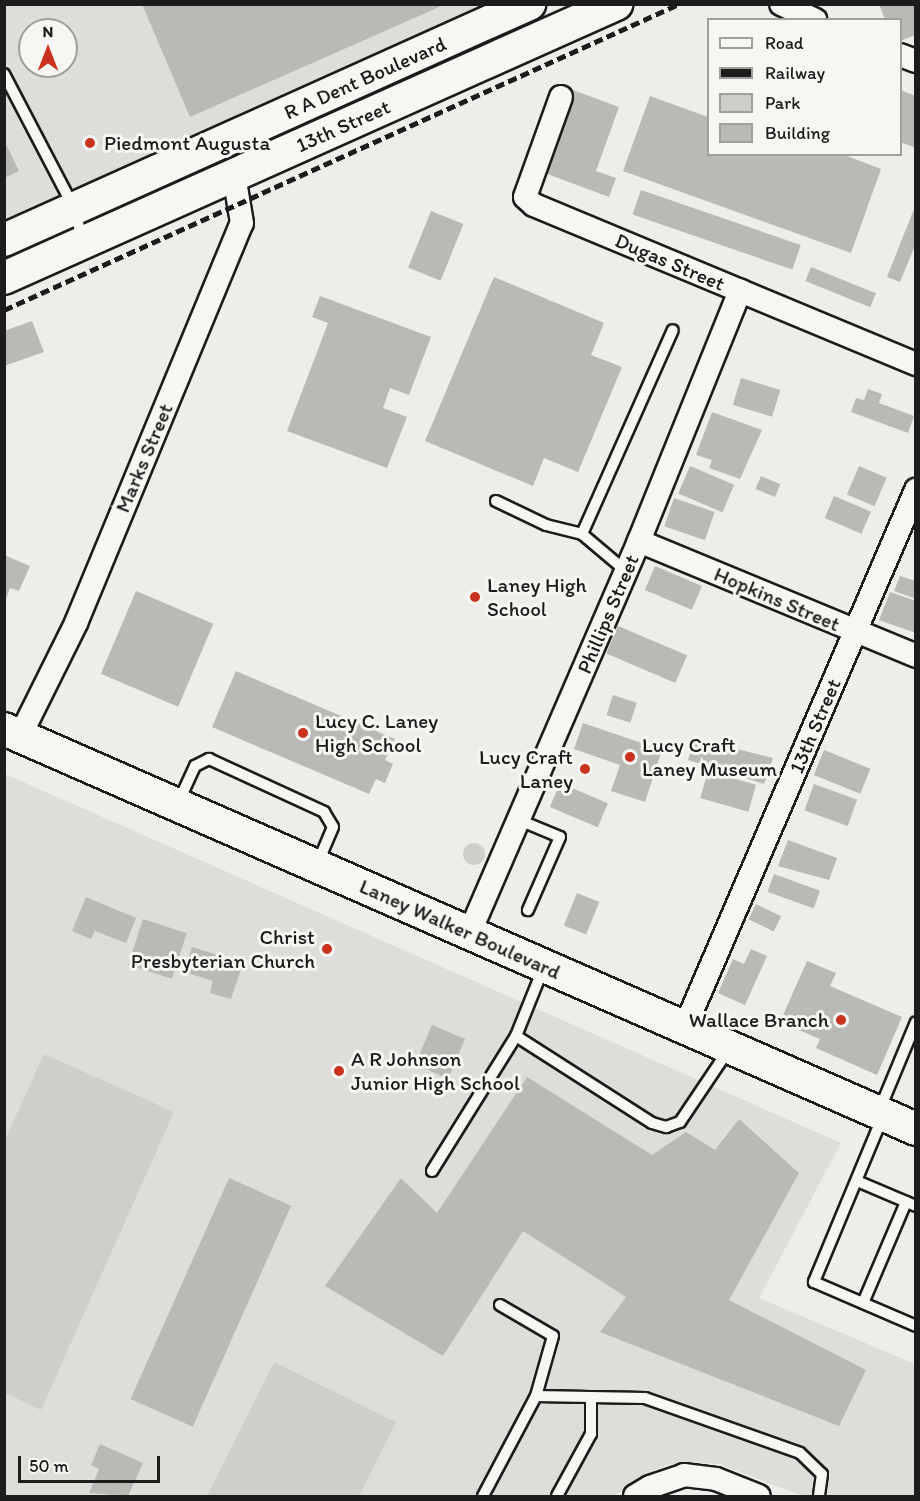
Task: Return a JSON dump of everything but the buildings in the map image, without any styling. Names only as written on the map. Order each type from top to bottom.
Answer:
[{"type":"main road","name":"R A Dent Boulevard","points":[[4,240],[529,4]]},
{"type":"main road","name":"13th Street","points":[[4,278],[616,4]]},
{"type":"main road","name":"Laney Walker Boulevard","points":[[12,732],[915,1130]]},
{"type":"street","points":[[781,4],[812,18]]},
{"type":"street","name":"Dugas Street","points":[[561,98],[525,196],[534,205],[915,364]]},
{"type":"street","name":"Marks Street","points":[[12,732],[75,623],[242,223],[234,175]]},
{"type":"street","name":"Phillips Street","points":[[469,934],[639,541],[740,291]]},
{"type":"street","name":"13th Street","points":[[685,1027],[915,490]]},
{"type":"street","name":"Hopkins Street","points":[[639,541],[915,656]]},
{"type":"street","points":[[635,1497],[664,1481],[692,1475],[716,1479],[759,1497]]},
{"type":"lane","points":[[4,74],[74,208],[83,243]]},
{"type":"lane","points":[[582,534],[673,330]]},
{"type":"lane","points":[[496,501],[546,525],[582,534],[626,571]]},
{"type":"lane","points":[[177,805],[195,766],[209,759],[324,812],[333,827],[317,866]]},
{"type":"lane","points":[[519,820],[560,837],[528,910]]},
{"type":"lane","points":[[432,1171],[516,1036],[544,966]]},
{"type":"lane","points":[[915,1022],[857,1181],[814,1282],[915,1325]]},
{"type":"lane","points":[[516,1036],[652,1123],[666,1127],[680,1122],[729,1048]]},
{"type":"lane","points":[[857,1181],[911,1204],[863,1304]]},
{"type":"lane","points":[[483,1497],[536,1396],[553,1336],[500,1305]]},
{"type":"lane","points":[[536,1396],[645,1398],[800,1453],[822,1474],[819,1497]]},
{"type":"lane","points":[[557,1497],[591,1434],[591,1397]]},
{"type":"shaded area","name":"Piedmont Augusta","points":[[5,4],[484,5],[5,219]]},
{"type":"shaded area","name":"A R Johnson Junior High School","points":[[5,774],[841,1143],[759,1298],[915,1364],[915,1496],[803,1496],[719,1464],[692,1462],[667,1465],[643,1475],[615,1496],[5,1496]]},
{"type":"green space","points":[[470,843],[478,843],[485,850],[485,858],[478,865],[470,865],[463,858],[463,850]]},
{"type":"green space","points":[[44,1054],[174,1112],[41,1410],[5,1393],[4,1142]]},
{"type":"green space","points":[[274,1362],[396,1422],[359,1496],[207,1496]]},
{"type":"railway","points":[[4,310],[679,4]]},
{"type":"place","name":"Piedmont Augusta","points":[[90,143]]},
{"type":"place","name":"Laney High School","points":[[475,597]]},
{"type":"place","name":"Lucy C. Laney High School","points":[[303,733]]},
{"type":"place","name":"Lucy Craft Laney Museum","points":[[630,757]]},
{"type":"place","name":"Lucy Craft Laney","points":[[585,769]]},
{"type":"place","name":"Christ Presbyterian Church","points":[[327,949]]},
{"type":"place","name":"Wallace Branch","points":[[841,1020]]},
{"type":"place","name":"A R Johnson Junior High School","points":[[339,1071]]}]
